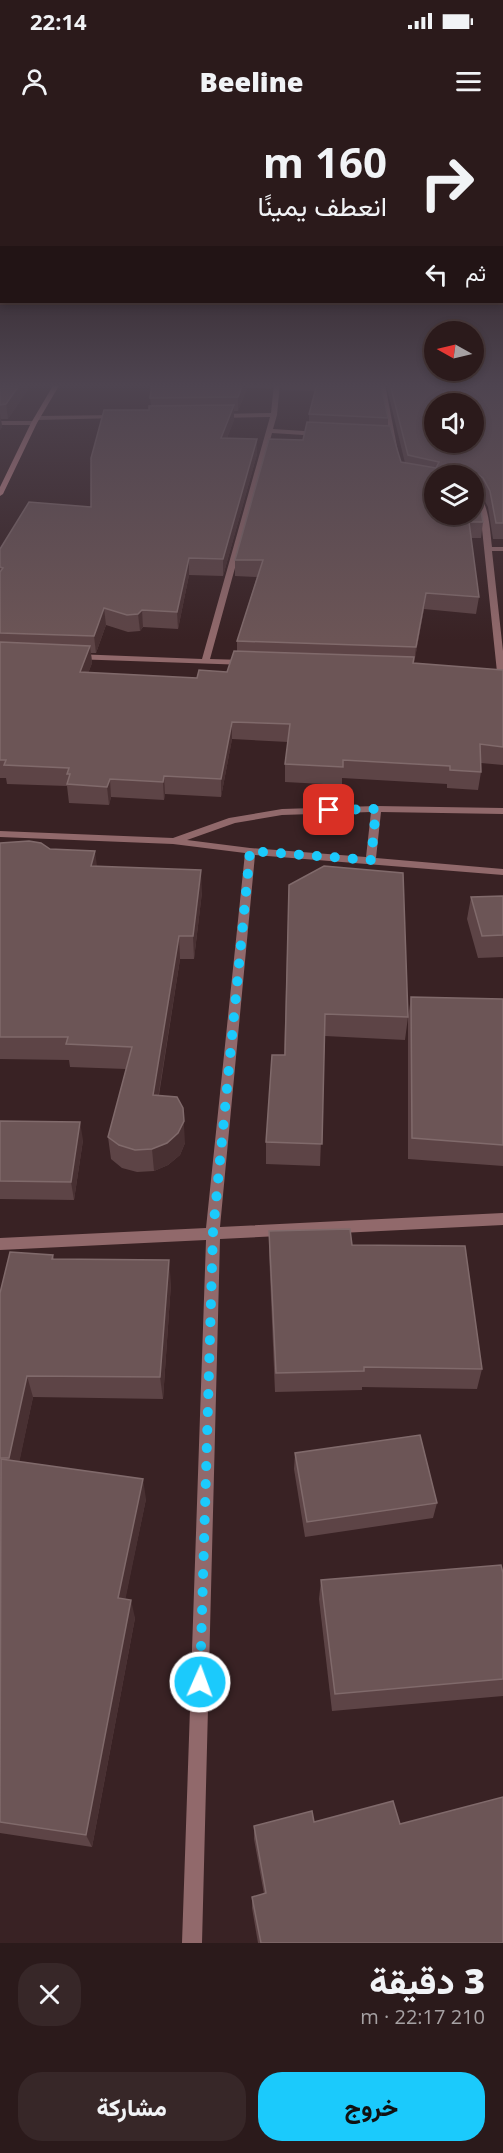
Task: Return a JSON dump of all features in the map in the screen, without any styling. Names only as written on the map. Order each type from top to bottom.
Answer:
[{"type":"street","points":[[0,494],[12,469]]},
{"type":"street","points":[[206,662],[259,469]]},
{"type":"street","points":[[484,516],[502,672],[489,672]]},
{"type":"street","points":[[489,549],[503,549]]},
{"type":"street","points":[[69,657],[253,663]]},
{"type":"street","points":[[371,860],[376,809]]},
{"type":"street","points":[[173,841],[232,820],[282,812],[376,809],[503,812]]},
{"type":"street","points":[[0,834],[173,841],[250,851],[503,872]]},
{"type":"street","points":[[192,1943],[213,1232],[250,851]]},
{"type":"street","points":[[0,1244],[503,1219]]},
{"type":"building","points":[[91,469],[248,469],[223,559],[189,558],[177,612],[142,610],[138,614],[127,615],[104,608],[94,636],[0,633],[0,572],[3,568],[0,567],[0,549],[29,502],[91,507]]},
{"type":"building","points":[[261,469],[424,469],[424,525],[469,525],[479,597],[426,593],[416,647],[237,641],[263,560],[235,560]]},
{"type":"building","points":[[484,469],[503,469],[503,523],[496,523],[490,491],[484,480]]},
{"type":"building","points":[[0,642],[90,646],[80,672],[197,678],[199,670],[227,672],[234,651],[414,657],[413,663],[503,670],[503,747],[480,744],[481,772],[450,770],[450,766],[343,760],[343,767],[285,764],[290,724],[232,722],[221,779],[164,776],[163,782],[110,779],[107,787],[67,784],[69,768],[4,765],[6,760],[0,760]]},
{"type":"building","points":[[29,841],[41,843],[50,849],[95,851],[91,866],[201,870],[193,936],[179,936],[153,1095],[177,1097],[183,1108],[184,1121],[178,1133],[167,1143],[152,1149],[135,1150],[119,1145],[108,1137],[132,1047],[66,1044],[68,1037],[0,1037],[0,843]]},
{"type":"building","points":[[324,866],[403,873],[408,1017],[325,1014],[322,1144],[266,1142],[272,1055],[285,1055],[289,885]]},
{"type":"building","points":[[503,896],[503,935],[482,936],[471,897]]},
{"type":"building","points":[[411,997],[503,999],[503,1145],[412,1138]]},
{"type":"building","points":[[0,1121],[80,1122],[71,1182],[0,1181]]},
{"type":"building","points":[[350,1229],[352,1245],[465,1246],[482,1369],[364,1367],[364,1371],[276,1373],[269,1231]]},
{"type":"building","points":[[10,1252],[53,1255],[52,1259],[169,1260],[160,1377],[27,1376],[9,1458],[0,1458],[0,1293]]},
{"type":"building","points":[[420,1435],[437,1503],[307,1522],[295,1453]]},
{"type":"building","points":[[1,1459],[143,1479],[118,1598],[131,1600],[86,1835],[0,1822]]},
{"type":"building","points":[[501,1565],[503,1573],[503,1679],[335,1694],[321,1580]]},
{"type":"building","points":[[503,1797],[503,1943],[261,1943],[252,1897],[266,1893],[254,1826],[312,1811],[314,1822],[393,1801],[400,1824]]},
{"type":"route","points":[[200,1682],[213,1232],[250,851],[371,860],[376,809],[329,810]]}]
